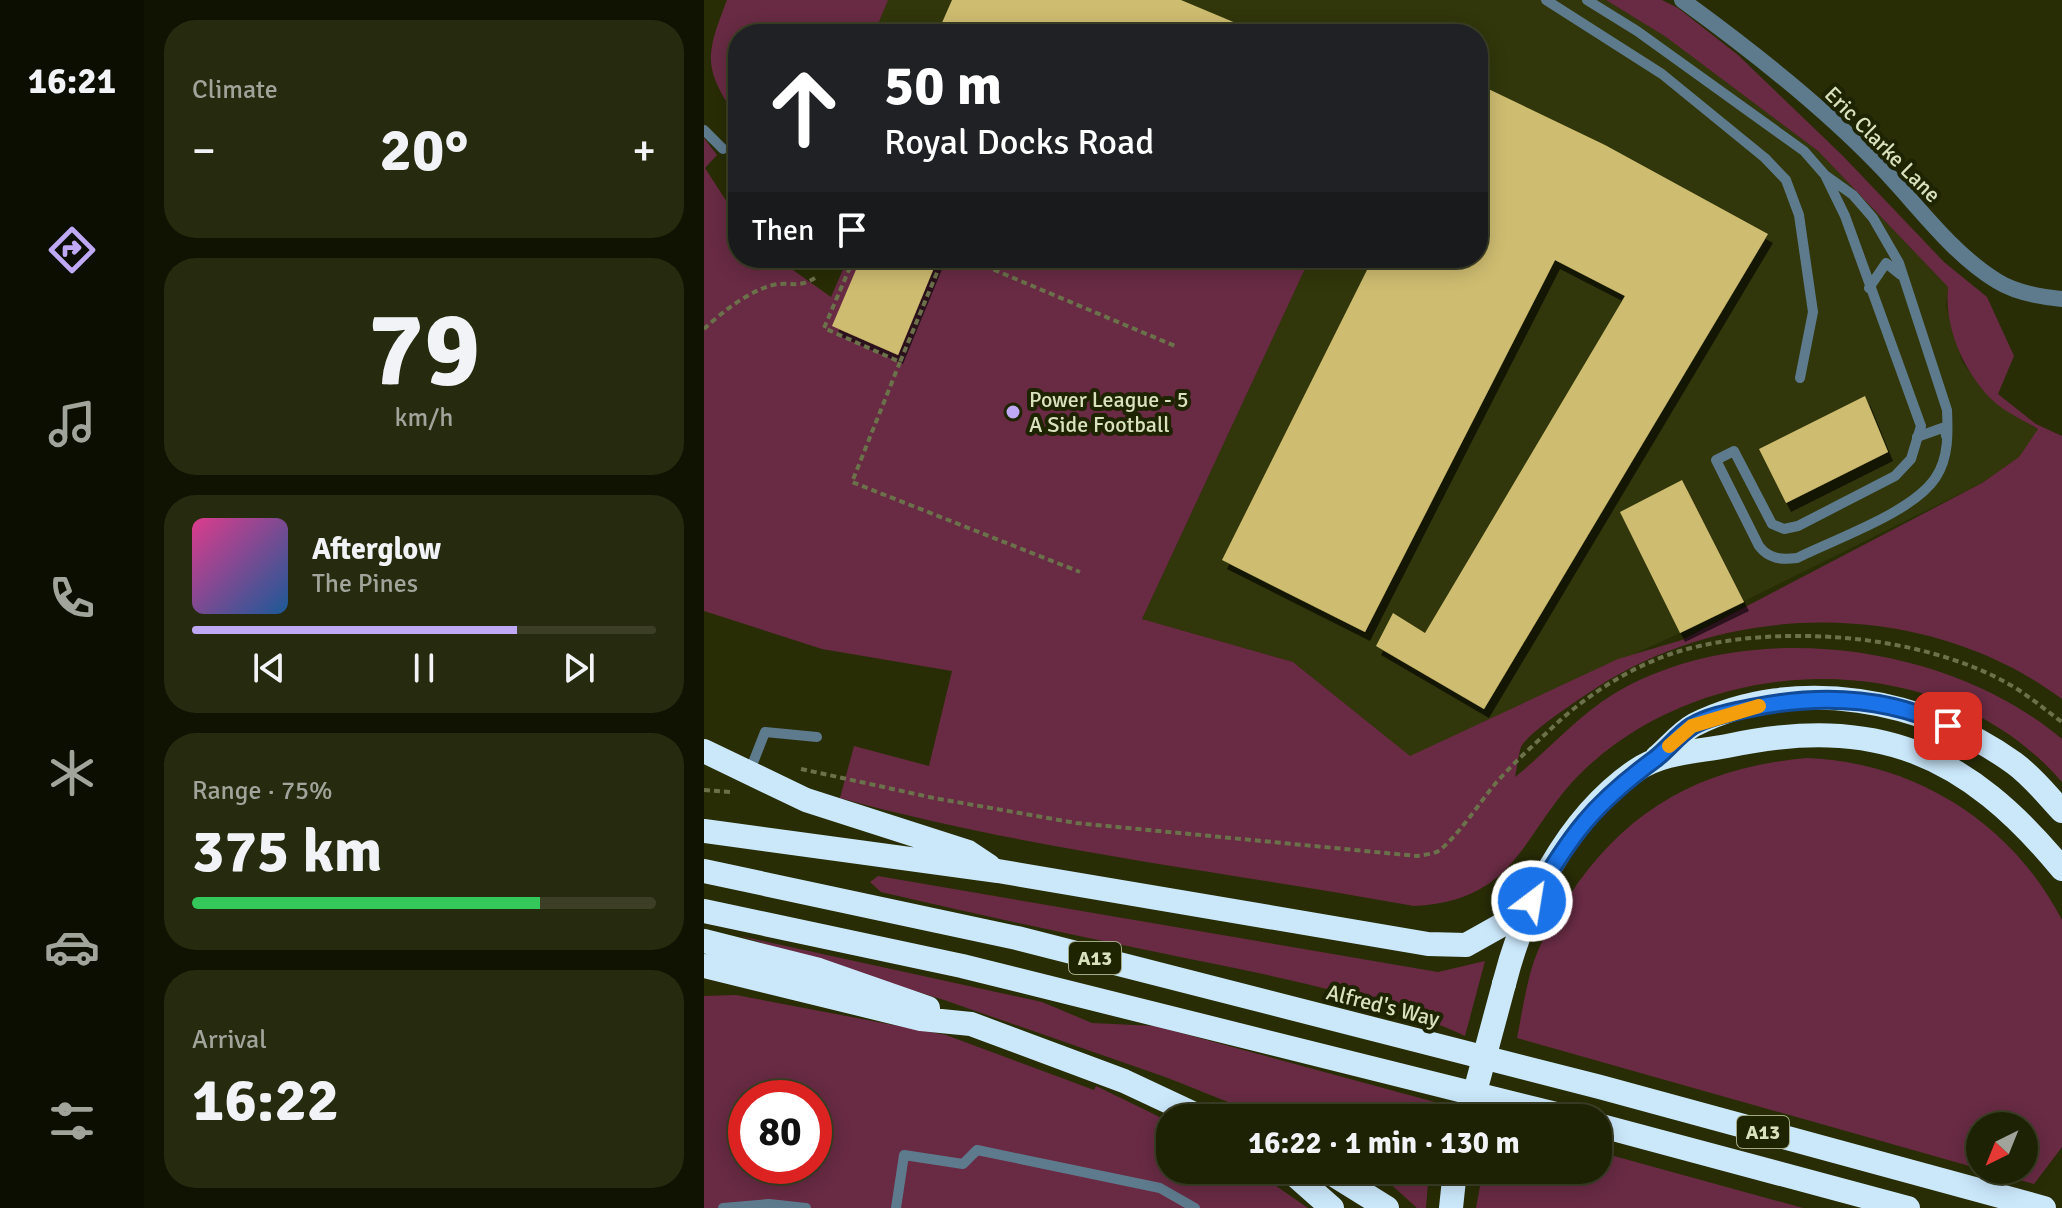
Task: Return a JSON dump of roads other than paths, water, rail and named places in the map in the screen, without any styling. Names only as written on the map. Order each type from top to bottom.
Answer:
[{"type":"highway","points":[[1472,1104],[1514,944],[1532,901],[1573,834],[1604,798],[1692,726],[1730,712],[1785,701],[1835,697],[1922,714],[2016,764],[2062,811]]},
{"type":"highway","points":[[1655,759],[1770,736],[1831,735],[1879,741],[1924,754],[1987,791],[2018,817],[2062,869]]},
{"type":"highway","points":[[704,751],[748,775],[806,800],[968,852],[998,871]]},
{"type":"highway","points":[[704,831],[921,864],[998,871],[1428,944],[1466,945],[1507,922],[1532,901]]},
{"type":"highway","name":"Alfred's Way","points":[[704,871],[1017,938],[1600,1087],[2044,1208]]},
{"type":"highway","name":"A13","points":[[704,911],[962,966],[1516,1104]]},
{"type":"highway","points":[[704,941],[840,976],[1124,1081],[1173,1104]]},
{"type":"highway","points":[[704,966],[921,1019],[971,1024]]},
{"type":"highway","points":[[704,983],[753,979]]},
{"type":"highway","name":"A13","points":[[1612,1129],[1908,1208]]},
{"type":"highway","points":[[1305,1184],[1332,1208]]},
{"type":"highway","points":[[1351,1184],[1387,1208]]},
{"type":"highway","points":[[1451,1208],[1454,1184]]},
{"type":"street","name":"Eric Clarke Lane","points":[[1682,0],[1735,38],[1800,93],[1878,164],[1943,235],[1997,282],[2062,299]]},
{"type":"lane","points":[[1546,0],[1662,74],[1765,158],[1786,180],[1799,215],[1813,312],[1800,378]]},
{"type":"lane","points":[[1587,0],[1637,31],[1804,151],[1825,175],[1853,195],[1873,218],[1899,263],[1947,410],[1947,442],[1937,475],[1922,494],[1797,558],[1783,560],[1766,555],[1759,546],[1716,460],[1734,451],[1772,524],[1784,529],[1798,526],[1895,476],[1911,459],[1921,426],[1845,216],[1825,175]]},
{"type":"lane","points":[[704,130],[723,149]]},
{"type":"lane","points":[[1869,288],[1886,263],[1903,277]]},
{"type":"lane","points":[[1917,437],[1945,427],[1947,442]]},
{"type":"lane","points":[[748,775],[765,732],[817,737]]},
{"type":"lane","points":[[896,1208],[904,1155],[963,1164],[977,1150],[1160,1188],[1195,1208]]},
{"type":"lane","points":[[723,1208],[769,1204],[806,1208]]},
{"type":"place","name":"Power League - 5 A Side Football","points":[[1013,412]]}]
